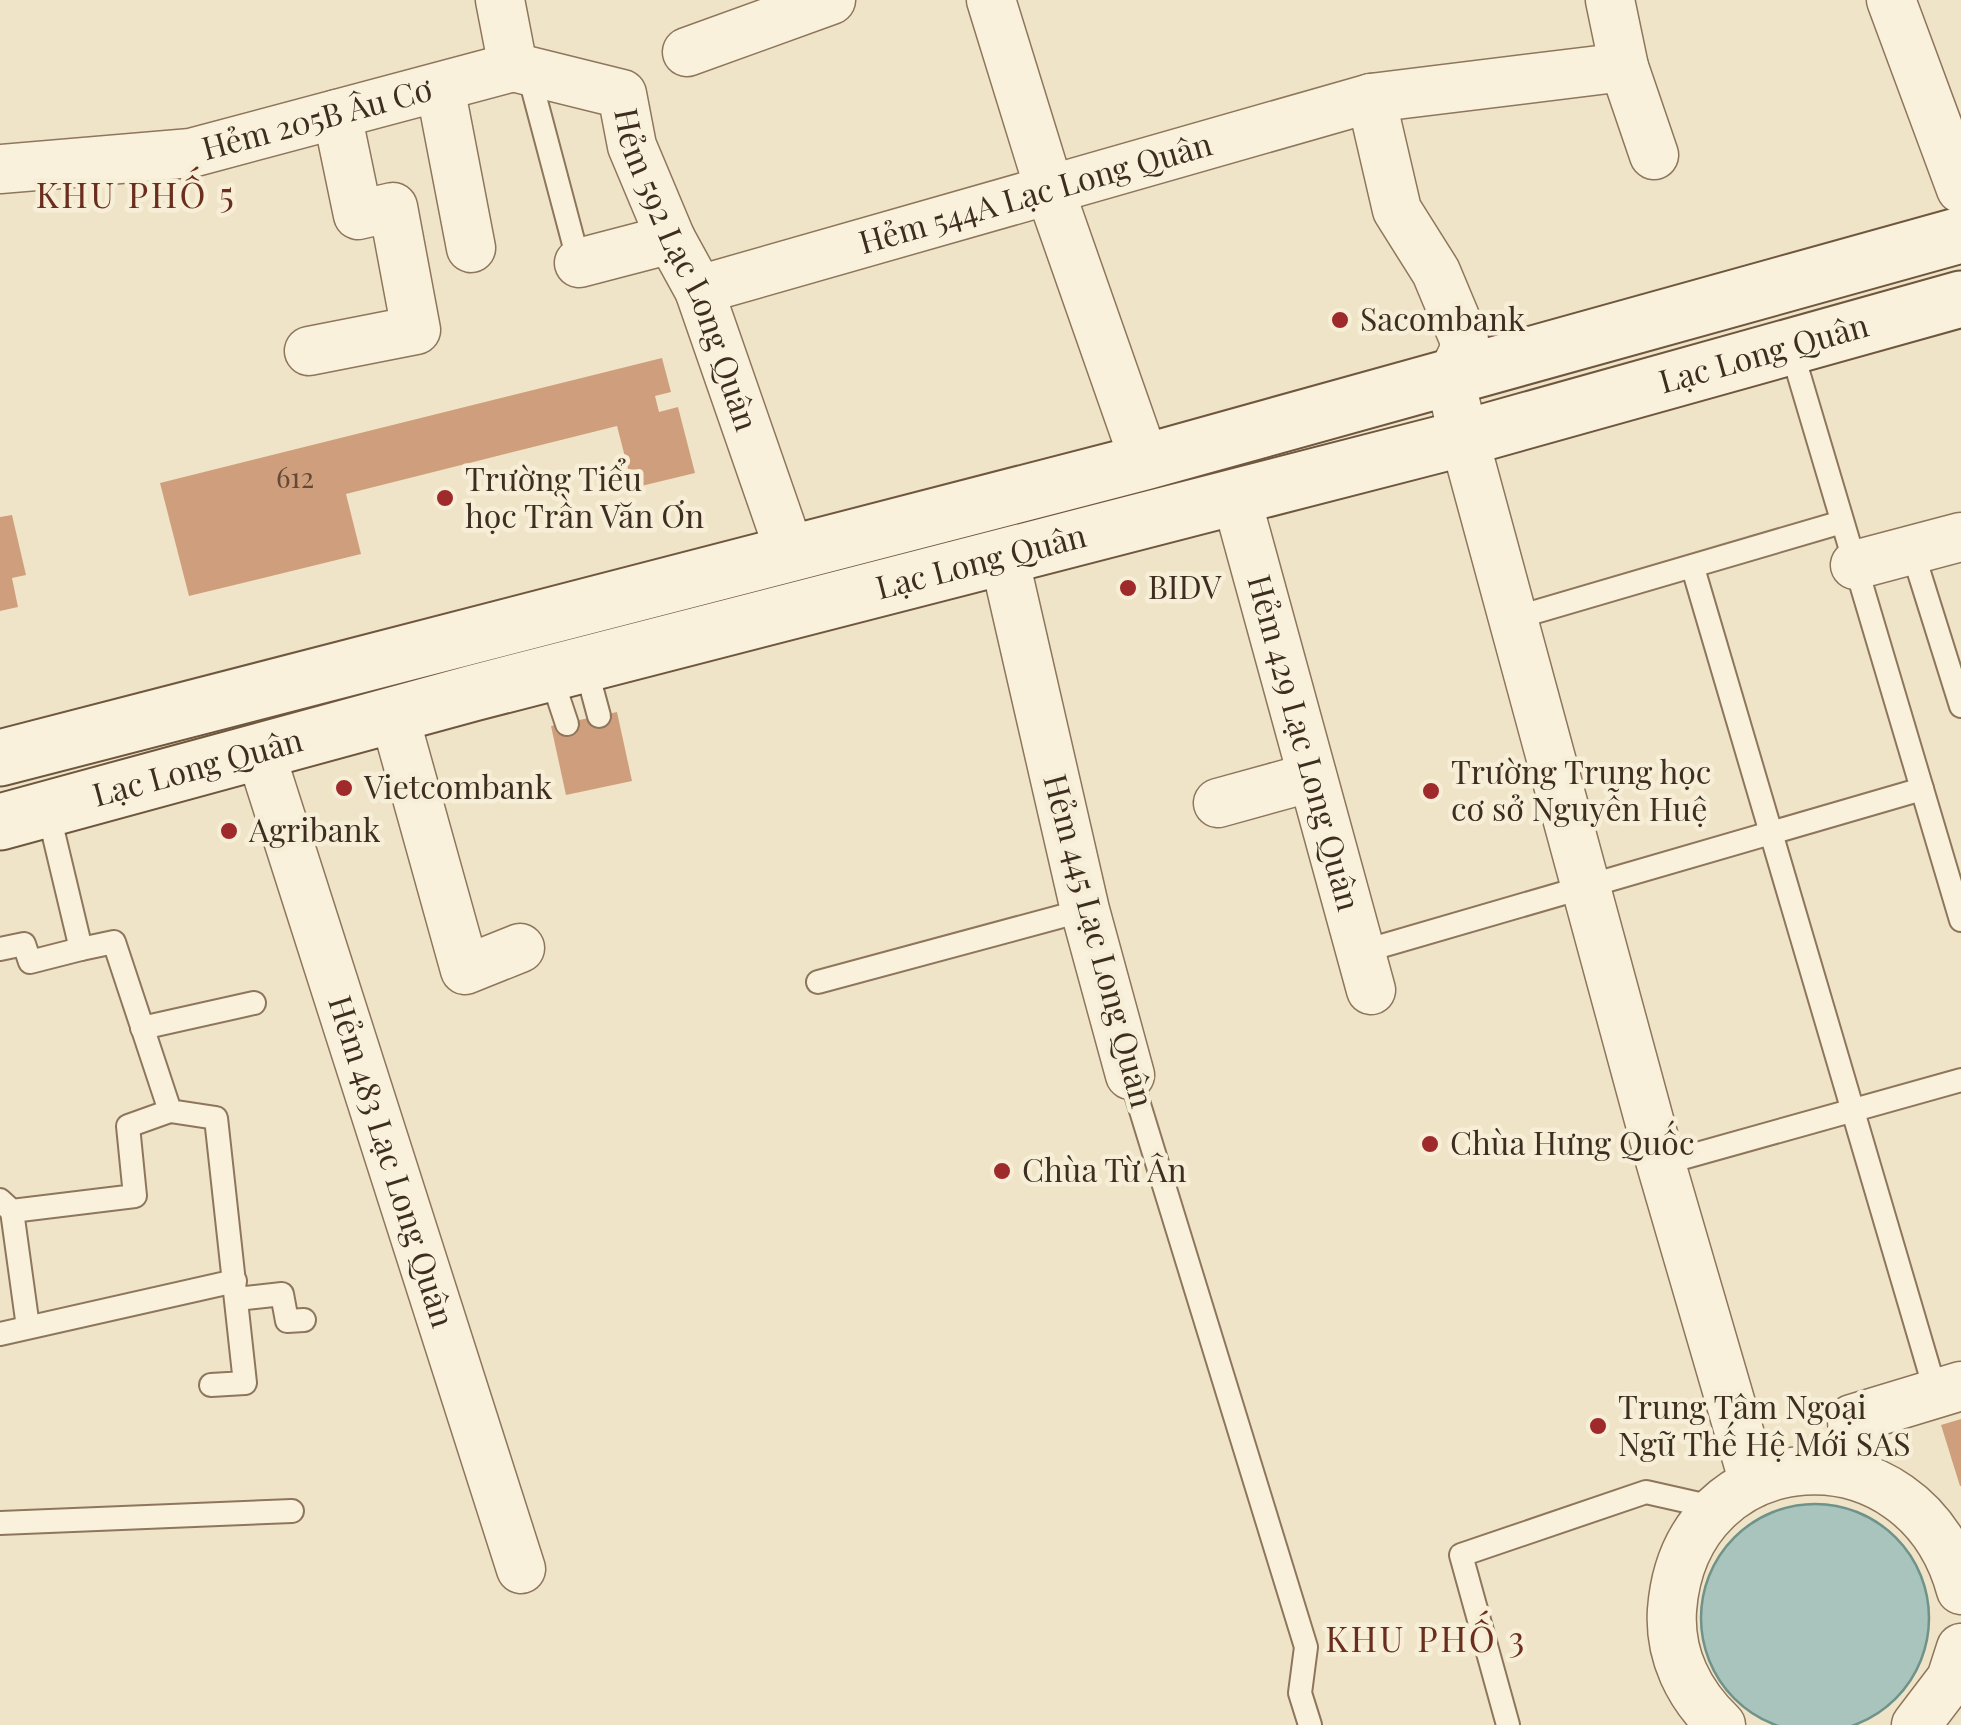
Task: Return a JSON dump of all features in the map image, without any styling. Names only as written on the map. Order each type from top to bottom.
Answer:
[{"type":"main road","name":"Lạc Long Quân","points":[[0,758],[1144,462],[1961,236]]},
{"type":"main road","name":"Lạc Long Quân","points":[[24,816],[559,671],[1464,438],[1961,299]]},
{"type":"main road","points":[[523,623],[559,671]]},
{"type":"street","points":[[500,0],[521,69]]},
{"type":"street","points":[[687,52],[830,0]]},
{"type":"street","points":[[990,0],[1050,192],[1144,462]]},
{"type":"street","points":[[1610,0],[1624,68],[1654,155]]},
{"type":"street","points":[[1891,0],[1961,189]]},
{"type":"street","name":"Hẻm 544A Lạc Long Quân","points":[[699,290],[1371,98],[1624,68]]},
{"type":"street","name":"Hẻm 205B Âu Cơ","points":[[0,169],[190,154],[521,69]]},
{"type":"street","name":"Hẻm 592 Lạc Long Quân","points":[[521,69],[622,94],[632,146],[671,239],[699,290],[791,555]]},
{"type":"street","points":[[440,87],[472,248]]},
{"type":"street","points":[[1371,98],[1397,210],[1436,272],[1464,339],[1464,351],[1450,380],[1511,619],[1661,1164],[1735,1495]]},
{"type":"street","points":[[310,351],[416,330],[394,207],[358,215],[337,114]]},
{"type":"street","points":[[579,263],[671,239]]},
{"type":"street","name":"Hẻm 429 Lạc Long Quân","points":[[1236,497],[1366,971]]},
{"type":"street","points":[[1849,543],[1912,550],[1961,536]]},
{"type":"street","name":"Hẻm 445 Lạc Long Quân","points":[[1004,557],[1086,910],[1130,1075]]},
{"type":"street","points":[[394,715],[465,970],[520,948]]},
{"type":"street","name":"Hẻm 483 Lạc Long Quân","points":[[260,752],[520,1569]]},
{"type":"street","points":[[1218,803],[1312,777]]},
{"type":"street","points":[[1855,1474],[1852,1418],[1949,1390]]},
{"type":"street","points":[[1722,1725],[1704,1708],[1681,1671],[1671,1627],[1674,1583],[1684,1556],[1735,1495],[1786,1472],[1821,1469],[1855,1474],[1896,1492],[1929,1521],[1952,1558],[1961,1590]]},
{"type":"street","points":[[1916,1725],[1932,1710],[1951,1679],[1961,1648]]},
{"type":"lane","points":[[521,69],[579,263]]},
{"type":"lane","points":[[1790,345],[1961,920]]},
{"type":"lane","points":[[1511,619],[1693,568],[1849,543]]},
{"type":"lane","points":[[1912,550],[1961,706]]},
{"type":"lane","points":[[1693,568],[1853,1110],[1949,1390]]},
{"type":"lane","points":[[559,671],[599,716]]},
{"type":"lane","points":[[559,671],[566,724]]},
{"type":"lane","points":[[1366,971],[1588,888],[1922,788]]},
{"type":"lane","points":[[24,816],[81,949]]},
{"type":"lane","points":[[818,982],[1086,910]]},
{"type":"lane","points":[[0,950],[24,944],[30,962],[114,942],[170,1112]]},
{"type":"lane","points":[[142,1028],[254,1002]]},
{"type":"lane","name":"Hẻm 445 Lạc Long Quân","points":[[1130,1075],[1306,1648],[1300,1693],[1310,1725]]},
{"type":"lane","points":[[1661,1164],[1961,1080]]},
{"type":"lane","points":[[28,1327],[6,1205],[135,1196],[128,1126],[170,1112],[216,1118],[244,1383],[211,1385]]},
{"type":"lane","points":[[0,1334],[236,1290],[282,1294],[288,1321],[304,1320]]},
{"type":"lane","points":[[1508,1725],[1461,1554],[1646,1492],[1735,1495]]},
{"type":"lane","points":[[0,1523],[292,1511]]},
{"type":"water","points":[[1815,1504],[1859,1513],[1896,1537],[1920,1574],[1929,1618],[1920,1662],[1896,1699],[1859,1723],[1815,1732],[1771,1723],[1734,1699],[1710,1662],[1701,1618],[1710,1574],[1734,1537],[1771,1513]]},
{"type":"building","points":[[662,358],[671,392],[655,396],[659,412],[678,407],[695,473],[633,488],[617,426],[346,494],[361,554],[189,596],[160,483]]},
{"type":"building","points":[[12,515],[26,575],[12,578],[18,607],[0,611],[0,517]]},
{"type":"building","points":[[617,712],[632,781],[566,795],[551,726]]},
{"type":"building","points":[[1961,1419],[1961,1486],[1960,1486],[1941,1425]]},
{"type":"place","name":"Sacombank","points":[[1340,320]]},
{"type":"place","name":"Trường Tiểu học Trần Văn Ơn","points":[[445,498]]},
{"type":"place","name":"BIDV","points":[[1128,588]]},
{"type":"place","name":"Vietcombank","points":[[344,788]]},
{"type":"place","name":"Trường Trung học cơ sở Nguyễn Huệ","points":[[1431,791]]},
{"type":"place","name":"Agribank","points":[[229,831]]},
{"type":"place","name":"Chùa Hưng Quốc","points":[[1430,1144]]},
{"type":"place","name":"Chùa Từ Ân","points":[[1002,1171]]},
{"type":"place","name":"Trung Tâm Ngoại Ngữ Thế Hệ Mới SAS","points":[[1598,1426]]},
{"type":"district","name":"KHU PHỐ 5","points":[[136,196]]},
{"type":"district","name":"KHU PHỐ 3","points":[[1426,1640]]}]
